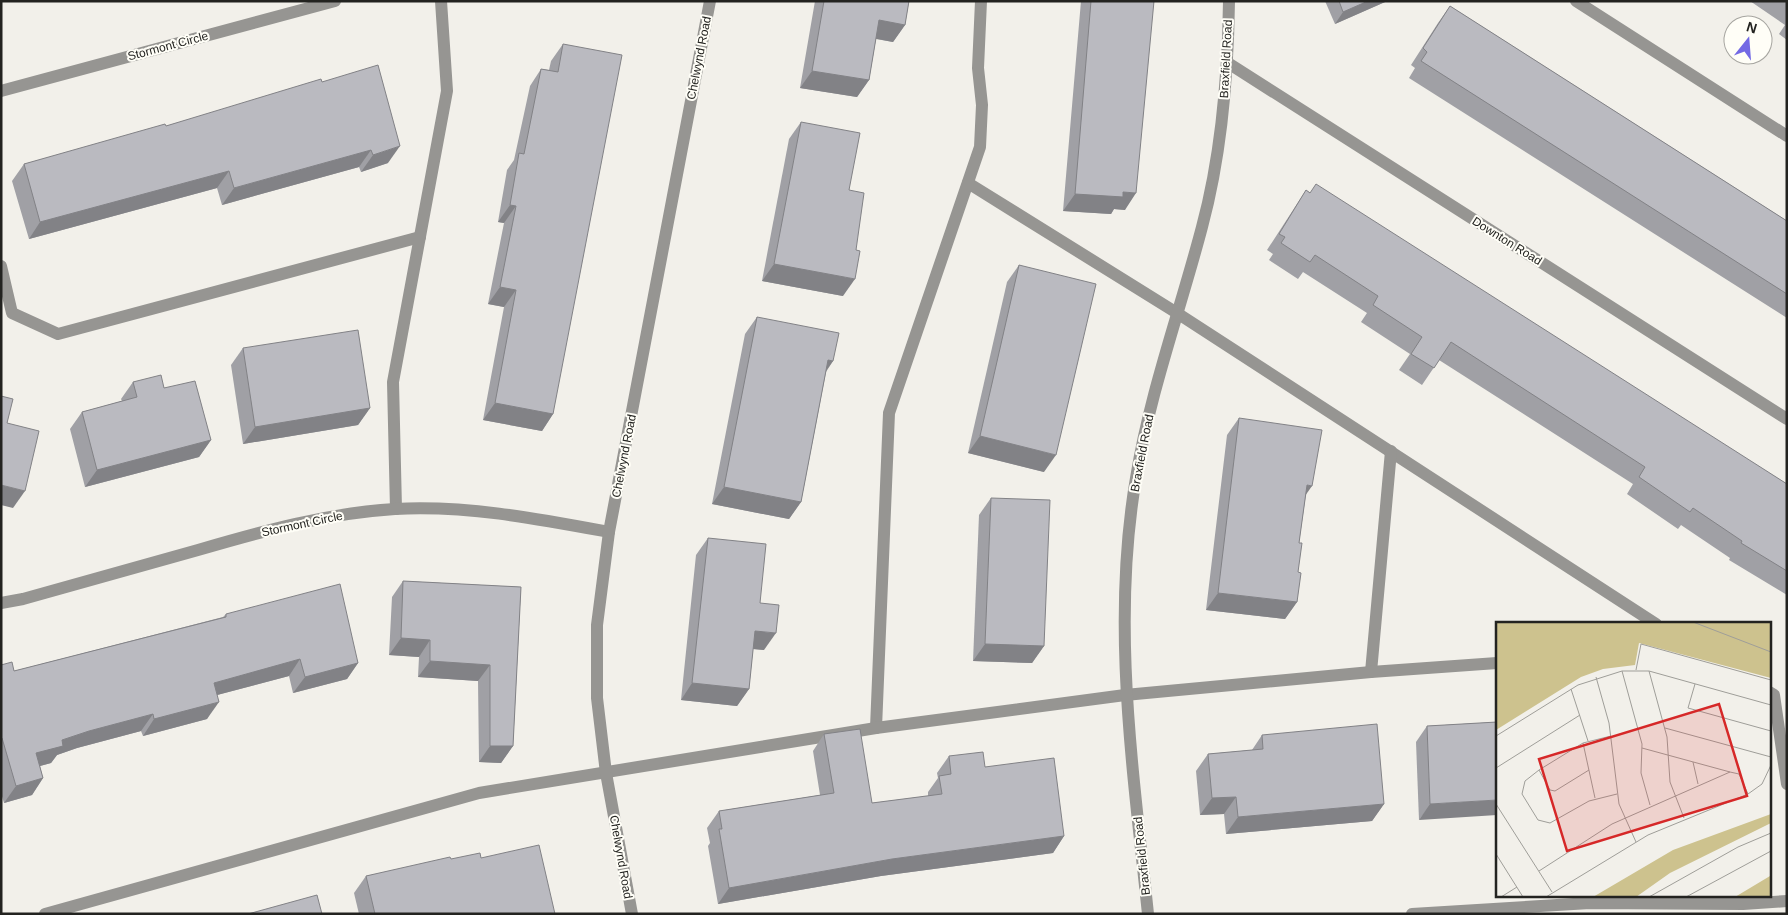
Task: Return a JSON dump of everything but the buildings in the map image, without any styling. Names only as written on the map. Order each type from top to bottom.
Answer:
[{"type":"street","name":"Stormont Circle","points":[[1,91],[335,1]]},
{"type":"street","points":[[396,509],[393,382],[447,91],[441,1]]},
{"type":"street","name":"Chelwynd Road","points":[[632,914],[606,773],[597,698],[597,634],[609,532],[710,1]]},
{"type":"street","points":[[876,728],[889,413],[980,146],[982,105],[978,68],[981,1]]},
{"type":"street","name":"Braxfield Road","points":[[1148,914],[1125,695],[1125,569],[1136,480],[1153,392],[1203,226],[1219,152],[1228,63],[1229,1]]},
{"type":"street","points":[[1576,1],[1787,136]]},
{"type":"street","name":"Downton Road","points":[[1228,63],[1787,419]]},
{"type":"street","points":[[968,183],[1177,313],[1653,622]]},
{"type":"street","points":[[1,266],[12,313],[58,334],[420,237]]},
{"type":"street","points":[[1371,672],[1391,451]]},
{"type":"street","name":"Stormont Circle","points":[[1,603],[23,599],[259,532],[335,515],[396,509],[461,510],[526,517],[609,532]]},
{"type":"street","points":[[45,914],[480,793],[876,728],[1125,695],[1371,672],[1496,663]]},
{"type":"street","points":[[1770,693],[1774,695],[1787,784]]},
{"type":"street","points":[[1412,914],[1590,903],[1742,904],[1787,901]]}]
